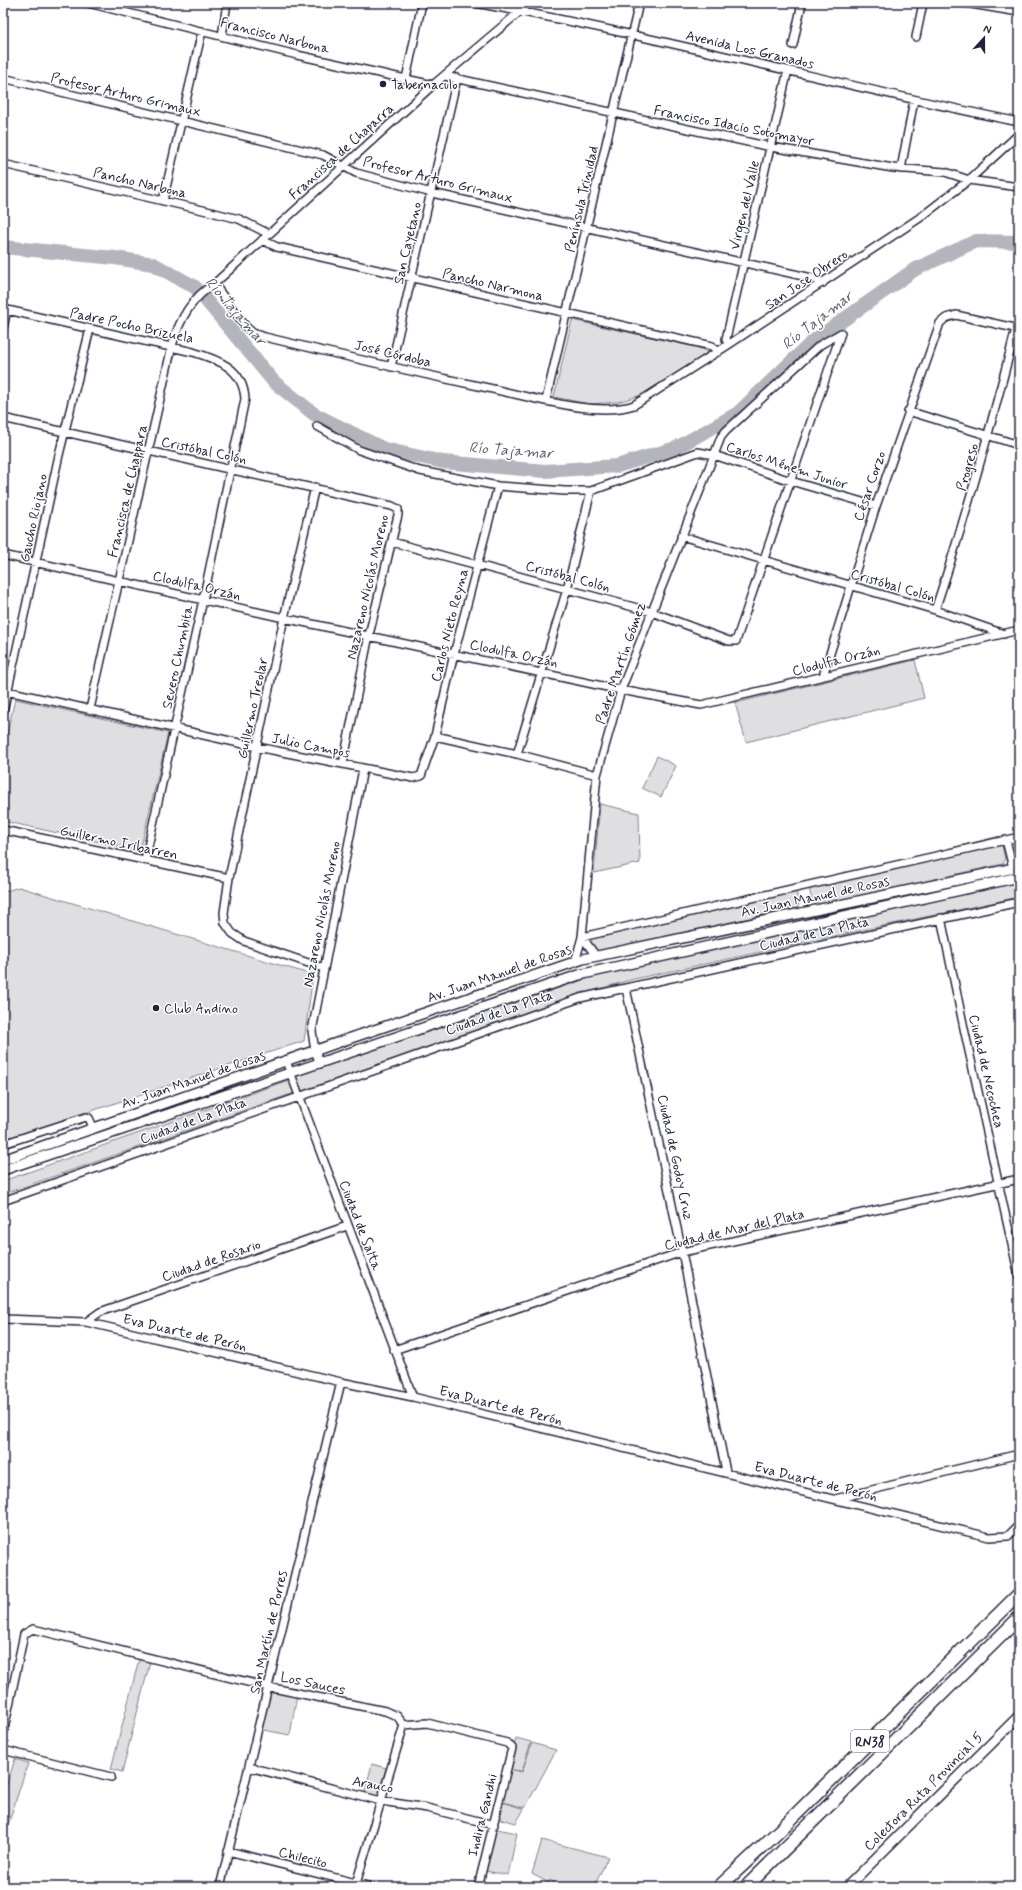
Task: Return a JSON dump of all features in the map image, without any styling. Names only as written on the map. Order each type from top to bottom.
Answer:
[{"type":"highway","name":"RN38","points":[[719,1887],[778,1832],[1019,1594]]},
{"type":"highway","name":"RN38","points":[[746,1887],[1019,1618]]},
{"type":"main road","name":"Av. Juan Manuel de Rosas","points":[[3,1160],[315,1050],[575,962],[596,956],[1016,868]]},
{"type":"main road","name":"Av. Juan Manuel de Rosas","points":[[3,1170],[320,1064],[579,975],[1019,877]]},
{"type":"main road","name":"Colectora Ruta Provincial 5","points":[[847,1887],[1019,1716]]},
{"type":"street","name":"Francisco Narbona","points":[[88,3],[433,85]]},
{"type":"street","points":[[222,36],[227,3]]},
{"type":"street","points":[[406,79],[422,3]]},
{"type":"street","name":"Avenida Los Granados","points":[[475,3],[521,11],[788,70],[914,100],[1019,122]]},
{"type":"street","name":"Francisca de Chaparra","points":[[207,288],[214,284],[343,165],[433,85],[530,3]]},
{"type":"street","name":"Península Trinidad","points":[[546,400],[588,227],[639,3]]},
{"type":"street","points":[[793,45],[802,3]]},
{"type":"street","points":[[916,37],[923,3]]},
{"type":"street","points":[[965,3],[1019,12]]},
{"type":"street","points":[[163,201],[202,31]]},
{"type":"street","name":"Virgen del Valle","points":[[728,345],[726,339],[772,147],[788,70]]},
{"type":"street","name":"Francisco Idacio Sotomayor","points":[[445,76],[772,147],[901,169],[945,172],[969,180],[1019,187]]},
{"type":"street","name":"Profesor Arturo Grimaux","points":[[3,78],[323,155],[343,165],[356,174],[432,193],[812,278],[823,283]]},
{"type":"street","name":"San Cayetano","points":[[391,367],[432,193],[457,78]]},
{"type":"street","points":[[901,169],[914,100]]},
{"type":"street","name":"San Jose Obrero","points":[[589,408],[610,410],[622,409],[634,404],[718,352],[921,217],[969,180],[1019,134]]},
{"type":"street","name":"Pancho Narbona","points":[[3,164],[239,220],[269,234]]},
{"type":"street","name":"Pancho Narmona","points":[[262,240],[277,247],[412,279],[712,346],[718,352]]},
{"type":"street","name":"José Córdoba","points":[[214,284],[246,327],[253,333],[391,367],[589,408]]},
{"type":"street","name":"Francisca de Chappara","points":[[90,709],[176,329],[183,315],[207,288]]},
{"type":"street","points":[[3,328],[5,310]]},
{"type":"street","name":"Padre Pocho Brizuela","points":[[5,310],[172,346],[209,357],[223,364],[241,378],[244,387]]},
{"type":"street","name":"César Corzo","points":[[823,676],[876,506],[908,411],[938,329],[946,318],[956,315],[1018,328]]},
{"type":"street","name":"Progreso","points":[[936,610],[964,523],[1018,328]]},
{"type":"street","name":"Gaucho Riojano","points":[[3,712],[5,690],[90,329]]},
{"type":"street","points":[[317,426],[360,450],[386,461],[420,471],[498,486],[591,491],[698,452],[714,455],[721,437],[726,431],[820,345],[841,333],[764,561]]},
{"type":"street","name":"Severo Chumbita","points":[[145,860],[231,469],[245,399],[244,387]]},
{"type":"street","points":[[908,411],[1019,445]]},
{"type":"street","name":"Cristóbal Colón","points":[[3,418],[149,452],[314,487],[392,506],[398,509]]},
{"type":"street","name":"Carlos Ménem Junior","points":[[714,455],[791,481],[876,506]]},
{"type":"street","name":"Padre Martín Gómez","points":[[575,962],[582,937],[597,775],[621,690],[714,455]]},
{"type":"street","name":"Carlos Nieto Reyna","points":[[425,771],[498,486]]},
{"type":"street","name":"Guillermo Treolar","points":[[314,487],[284,618],[229,878],[224,913],[225,923],[232,933],[244,941],[323,968]]},
{"type":"street","points":[[517,754],[567,589],[591,491]]},
{"type":"street","name":"Nazareno Nicolás Moreno","points":[[342,764],[369,635],[392,542],[398,509]]},
{"type":"street","name":"Cristóbal Colón","points":[[681,536],[936,610],[1005,634]]},
{"type":"street","name":"Cristóbal Colón","points":[[392,542],[652,612],[729,640],[736,641],[764,561]]},
{"type":"street","name":"Clodulfa Orzán","points":[[3,555],[284,618],[621,690],[701,705],[713,704],[823,676],[1019,630]]},
{"type":"street","name":"Julio Campos","points":[[5,690],[257,747],[363,769],[413,778],[421,776],[425,771]]},
{"type":"street","points":[[435,736],[517,754],[597,775]]},
{"type":"street","name":"Nazareno Nicolás Moreno","points":[[320,1064],[315,1050],[312,1031],[323,968],[363,769]]},
{"type":"street","name":"Guillermo Iribarren","points":[[3,830],[229,878]]},
{"type":"street","points":[[596,956],[582,937],[1019,837]]},
{"type":"street","points":[[1006,840],[1016,868]]},
{"type":"street","name":"Ciudad de La Plata","points":[[3,1201],[580,998],[1019,902]]},
{"type":"street","name":"Ciudad de Necochea","points":[[941,918],[964,1033],[1019,1276]]},
{"type":"street","name":"Ciudad de Godoy Cruz","points":[[626,988],[682,1252],[726,1472]]},
{"type":"street","name":"Ciudad de Salta","points":[[286,1061],[347,1226],[413,1397]]},
{"type":"street","points":[[3,1144],[86,1117],[89,1118],[94,1129]]},
{"type":"street","name":"Ciudad de Mar del Plata","points":[[394,1350],[682,1252],[1019,1179]]},
{"type":"street","name":"Ciudad de Rosario","points":[[86,1322],[100,1312],[347,1226]]},
{"type":"street","name":"Eva Duarte de Perón","points":[[3,1319],[86,1322],[341,1382],[413,1397],[989,1537],[1008,1536],[1019,1525]]},
{"type":"street","name":"San Martín de Porres","points":[[220,1887],[341,1382]]},
{"type":"street","points":[[833,1499],[1019,1454]]},
{"type":"street","name":"Los Sauces","points":[[3,1734],[24,1634],[34,1629],[268,1687],[385,1711],[397,1716],[404,1726]]},
{"type":"street","name":"Indira Gandhi","points":[[404,1726],[427,1723],[507,1743],[512,1748],[478,1887]]},
{"type":"street","points":[[356,1885],[404,1726]]},
{"type":"street","points":[[3,1750],[111,1777]]},
{"type":"street","name":"Arauco","points":[[248,1767],[381,1801],[427,1808],[494,1825]]},
{"type":"street","name":"Chilecito","points":[[228,1851],[356,1885],[372,1887]]},
{"type":"shaded area","points":[[572,320],[708,351],[699,360],[645,394],[618,402],[589,404],[554,397]]},
{"type":"shaded area","points":[[915,660],[924,698],[746,742],[735,703]]},
{"type":"shaded area","points":[[15,699],[168,733],[140,851],[3,821],[3,751]]},
{"type":"shaded area","points":[[657,756],[676,766],[661,797],[642,788]]},
{"type":"shaded area","points":[[600,804],[639,813],[640,863],[594,873]]},
{"type":"shaded area","points":[[1000,836],[1005,859],[1003,864],[822,904],[812,901],[808,883]]},
{"type":"shaded area","points":[[1019,882],[1019,897],[634,979],[578,995],[302,1091],[296,1076],[592,977]]},
{"type":"shaded area","points":[[795,886],[799,904],[797,908],[597,952],[591,947],[590,935]]},
{"type":"shaded area","name":"Club Andino","points":[[19,887],[313,975],[304,1041],[3,1140],[3,892]]},
{"type":"shaded area","points":[[289,1080],[294,1093],[3,1194],[3,1181]]},
{"type":"shaded area","points":[[139,1659],[150,1662],[122,1772],[111,1769]]},
{"type":"shaded area","points":[[268,1688],[297,1695],[290,1735],[258,1729]]},
{"type":"shaded area","points":[[516,1738],[531,1742],[522,1771],[513,1770],[522,1772],[532,1743],[556,1750],[525,1808],[503,1802],[524,1809],[516,1823],[497,1818]]},
{"type":"shaded area","points":[[15,1759],[28,1763],[7,1828],[3,1827],[3,1797]]},
{"type":"shaded area","points":[[372,1764],[386,1768],[378,1798],[364,1795]]},
{"type":"shaded area","points":[[497,1829],[517,1833],[508,1875],[485,1871],[493,1835]]},
{"type":"shaded area","points":[[542,1840],[608,1857],[594,1887],[560,1887],[550,1880],[549,1883],[532,1874]]},
{"type":"waterway","name":"Río Tajamar","points":[[3,247],[115,258],[153,264],[195,287],[274,382],[314,414],[384,449],[443,462],[545,471],[617,466],[676,448],[738,413],[812,342],[914,270],[976,241],[1019,242]]},
{"type":"place","name":"Tabernaculo","points":[[383,84]]},
{"type":"place","name":"Club Andino","points":[[156,1008]]}]
